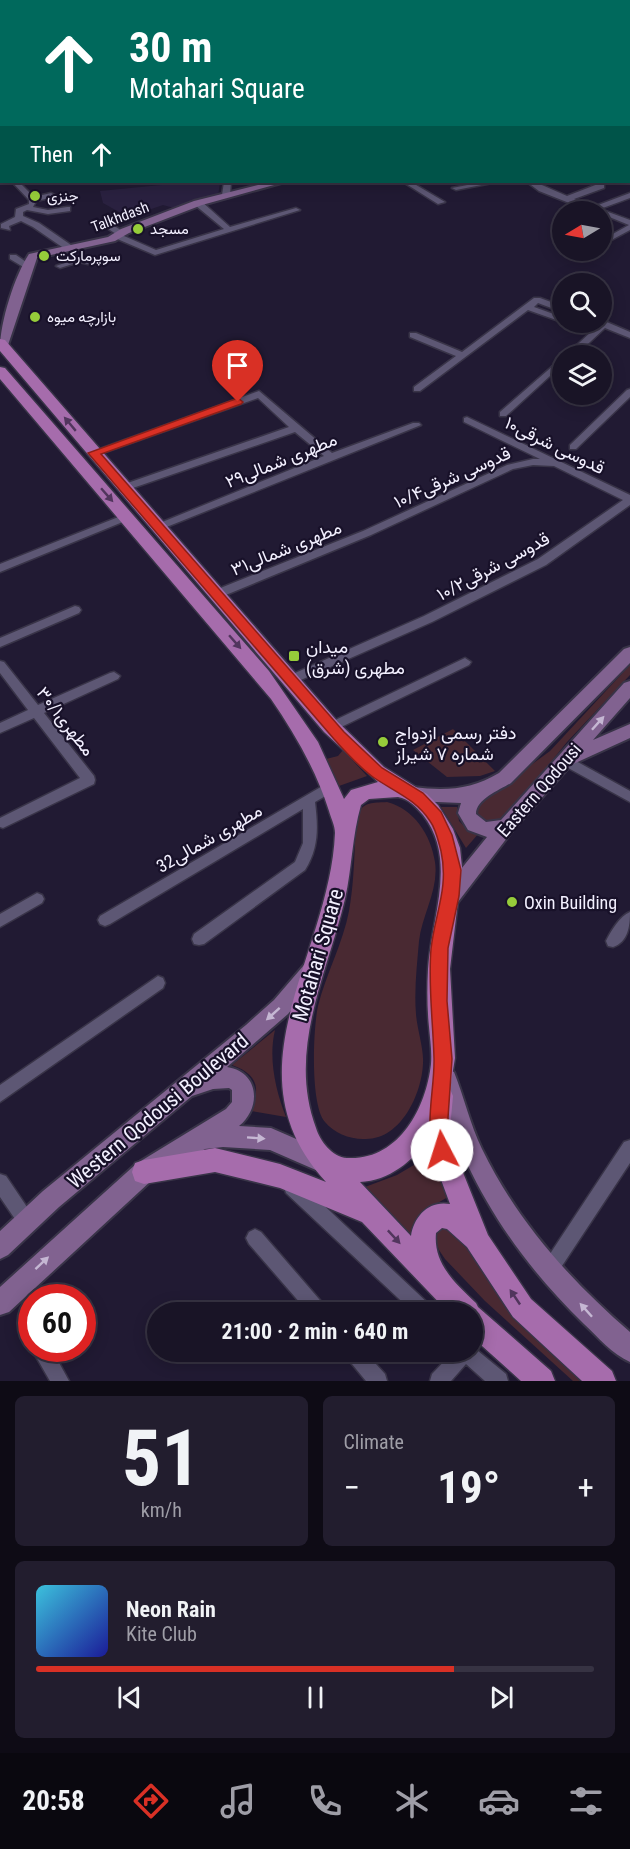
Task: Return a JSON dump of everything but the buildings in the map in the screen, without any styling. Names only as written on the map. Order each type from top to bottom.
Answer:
[{"type":"main road","name":"Talkhdash","points":[[28,266],[33,256],[120,235],[198,203],[276,183]]},
{"type":"main road","points":[[28,266],[12,318],[1,344],[335,731],[376,772],[410,792],[436,817],[445,835],[453,870],[451,896],[440,948],[438,1001],[442,1070],[439,1118],[442,1150],[478,1243]]},
{"type":"main road","points":[[0,324],[12,318]]},
{"type":"main road","points":[[2,377],[263,675],[315,752],[331,786],[346,835]]},
{"type":"main road","name":"Eastern Qodousi","points":[[410,792],[435,797],[460,796],[485,791],[520,766],[630,653]]},
{"type":"main road","name":"Eastern Qodousi","points":[[451,896],[507,825],[630,687]]},
{"type":"main road","points":[[315,752],[325,754],[340,744],[335,731]]},
{"type":"main road","points":[[565,760],[630,731]]},
{"type":"main road","name":"Motahari Square","points":[[410,792],[380,790],[363,793],[353,799],[347,812],[346,835],[335,900],[300,1008],[294,1048],[296,1102],[302,1127],[312,1148],[447,1294]]},
{"type":"main road","points":[[485,791],[470,802],[466,809],[467,814],[474,824],[483,829],[491,830],[507,825]]},
{"type":"main road","name":"Western Qodousi Boulevard","points":[[0,1247],[51,1199],[267,1020],[312,970]]},
{"type":"main road","points":[[325,1163],[343,1170],[362,1170],[385,1164],[400,1156],[421,1131],[432,1106],[442,1070]]},
{"type":"main road","points":[[442,1070],[460,1126],[475,1160],[521,1237],[594,1318],[630,1349]]},
{"type":"main road","points":[[183,1089],[228,1076],[237,1079],[242,1087],[244,1099],[238,1112],[202,1138]]},
{"type":"main road","name":"Western Qodousi Boulevard","points":[[0,1303],[144,1172],[202,1138],[223,1136],[271,1139],[325,1163]]},
{"type":"main road","points":[[144,1172],[214,1160],[280,1176],[370,1212]]},
{"type":"main road","points":[[0,1231],[51,1199]]},
{"type":"main road","points":[[454,1302],[426,1258],[422,1241],[422,1233],[427,1225],[442,1215],[453,1217],[478,1243],[522,1308],[602,1381]]},
{"type":"main road","points":[[483,1333],[541,1381]]},
{"type":"street","points":[[16,183],[33,200]]},
{"type":"street","points":[[226,195],[227,183]]},
{"type":"street","points":[[410,183],[441,202]]},
{"type":"street","points":[[456,188],[487,183]]},
{"type":"street","points":[[533,183],[572,201]]},
{"type":"street","points":[[567,199],[601,186]]},
{"type":"street","points":[[33,200],[51,195],[55,199],[68,196]]},
{"type":"street","points":[[612,204],[630,195]]},
{"type":"street","points":[[33,200],[32,205],[17,214],[68,247]]},
{"type":"street","points":[[198,203],[229,230]]},
{"type":"street","points":[[26,208],[48,212],[67,209]]},
{"type":"street","points":[[108,226],[120,235],[155,253],[296,210]]},
{"type":"street","points":[[612,217],[630,225]]},
{"type":"street","points":[[7,228],[4,226],[21,218]]},
{"type":"street","points":[[36,225],[49,220]]},
{"type":"street","points":[[612,237],[630,225]]},
{"type":"street","points":[[46,252],[62,268],[79,260],[88,262]]},
{"type":"street","points":[[13,257],[28,266]]},
{"type":"street","points":[[417,389],[537,300],[552,305]]},
{"type":"street","points":[[527,307],[552,316]]},
{"type":"street","points":[[612,329],[630,335]]},
{"type":"street","points":[[580,345],[592,333]]},
{"type":"street","points":[[413,335],[462,355]]},
{"type":"street","points":[[503,414],[552,370]]},
{"type":"street","points":[[573,447],[630,392]]},
{"type":"street","points":[[94,453],[259,394],[296,429],[331,456]]},
{"type":"street","name":"قدوسی شرقی۱۰","points":[[467,420],[630,499]]},
{"type":"street","name":"مطهرى شمالى۲۹","points":[[159,527],[331,456],[416,425]]},
{"type":"street","points":[[123,488],[296,429]]},
{"type":"street","name":"قدوسی شرقی۱۰/۴","points":[[367,533],[510,467],[533,462],[554,463]]},
{"type":"street","name":"قدوسی شرقی۱۰/۲","points":[[290,680],[428,619],[542,562],[630,499]]},
{"type":"street","points":[[0,568],[126,517]]},
{"type":"street","name":"مطهرى شمالى۳۱","points":[[217,594],[367,533]]},
{"type":"street","points":[[0,643],[75,610]]},
{"type":"street","points":[[335,731],[465,662]]},
{"type":"street","name":"مطهری۳۰/۱","points":[[0,665],[89,780],[3,823]]},
{"type":"street","points":[[0,728],[114,676]]},
{"type":"street","points":[[565,760],[630,797]]},
{"type":"street","name":"32مطهرى شمالى","points":[[105,920],[331,786]]},
{"type":"street","points":[[200,939],[300,866],[309,849],[312,829],[308,800]]},
{"type":"street","points":[[0,921],[37,899]]},
{"type":"street","points":[[613,941],[630,918]]},
{"type":"street","points":[[0,1094],[158,983]]},
{"type":"street","points":[[550,1269],[630,1148]]},
{"type":"street","points":[[280,1176],[414,1302]]},
{"type":"street","points":[[0,1182],[23,1216]]},
{"type":"street","points":[[255,1238],[310,1302]]},
{"type":"street","points":[[48,1362],[60,1381]]},
{"type":"street","points":[[362,1362],[378,1381]]},
{"type":"street","points":[[439,1381],[457,1362]]},
{"type":"street","points":[[477,1362],[498,1381]]},
{"type":"shaded area","points":[[182,183],[220,183],[218,196],[174,208],[163,205],[128,217],[103,203],[100,191]]},
{"type":"shaded area","points":[[630,665],[630,675],[567,742],[506,818],[492,825],[475,819],[474,807],[550,751]]},
{"type":"shaded area","points":[[453,729],[495,771],[480,776],[447,777],[413,750]]},
{"type":"shaded area","points":[[343,750],[367,776],[339,786],[326,759],[338,756]]},
{"type":"shaded area","points":[[387,802],[397,805],[420,824],[430,842],[435,862],[435,882],[419,941],[416,978],[416,1014],[423,1063],[419,1088],[414,1101],[399,1123],[378,1137],[360,1139],[349,1137],[333,1129],[320,1113],[315,1084],[315,1031],[321,994],[343,935],[349,911],[357,816],[361,808],[368,804]]},
{"type":"shaded area","points":[[441,807],[457,807],[459,821],[468,830],[479,833],[466,848]]},
{"type":"shaded area","points":[[275,1030],[272,1052],[274,1075],[286,1117],[251,1111],[256,1095],[255,1082],[247,1073],[232,1065]]},
{"type":"shaded area","points":[[424,1159],[430,1159],[440,1175],[448,1197],[422,1212],[411,1237],[365,1187],[397,1175]]},
{"type":"shaded area","points":[[448,1225],[589,1381],[573,1381],[485,1301],[445,1259],[435,1239],[436,1230]]},
{"type":"place","name":"جنزی","points":[[35,196]]},
{"type":"place","name":"مسجد","points":[[138,229]]},
{"type":"place","name":"سوپرمارکت","points":[[44,256]]},
{"type":"place","name":"بازارچه میوه","points":[[35,317]]},
{"type":"place","name":"میدان مطهری (شرق)","points":[[294,656]]},
{"type":"place","name":"دفتر رسمی ازدواج شماره ۷ شیراز","points":[[383,742]]},
{"type":"place","name":"Oxin Building","points":[[512,902]]},
{"type":"route","points":[[238,402],[94,453],[339,736],[376,772],[418,797],[436,817],[445,835],[453,870],[451,896],[440,948],[438,1001],[443,1059],[439,1118],[442,1150]]}]
